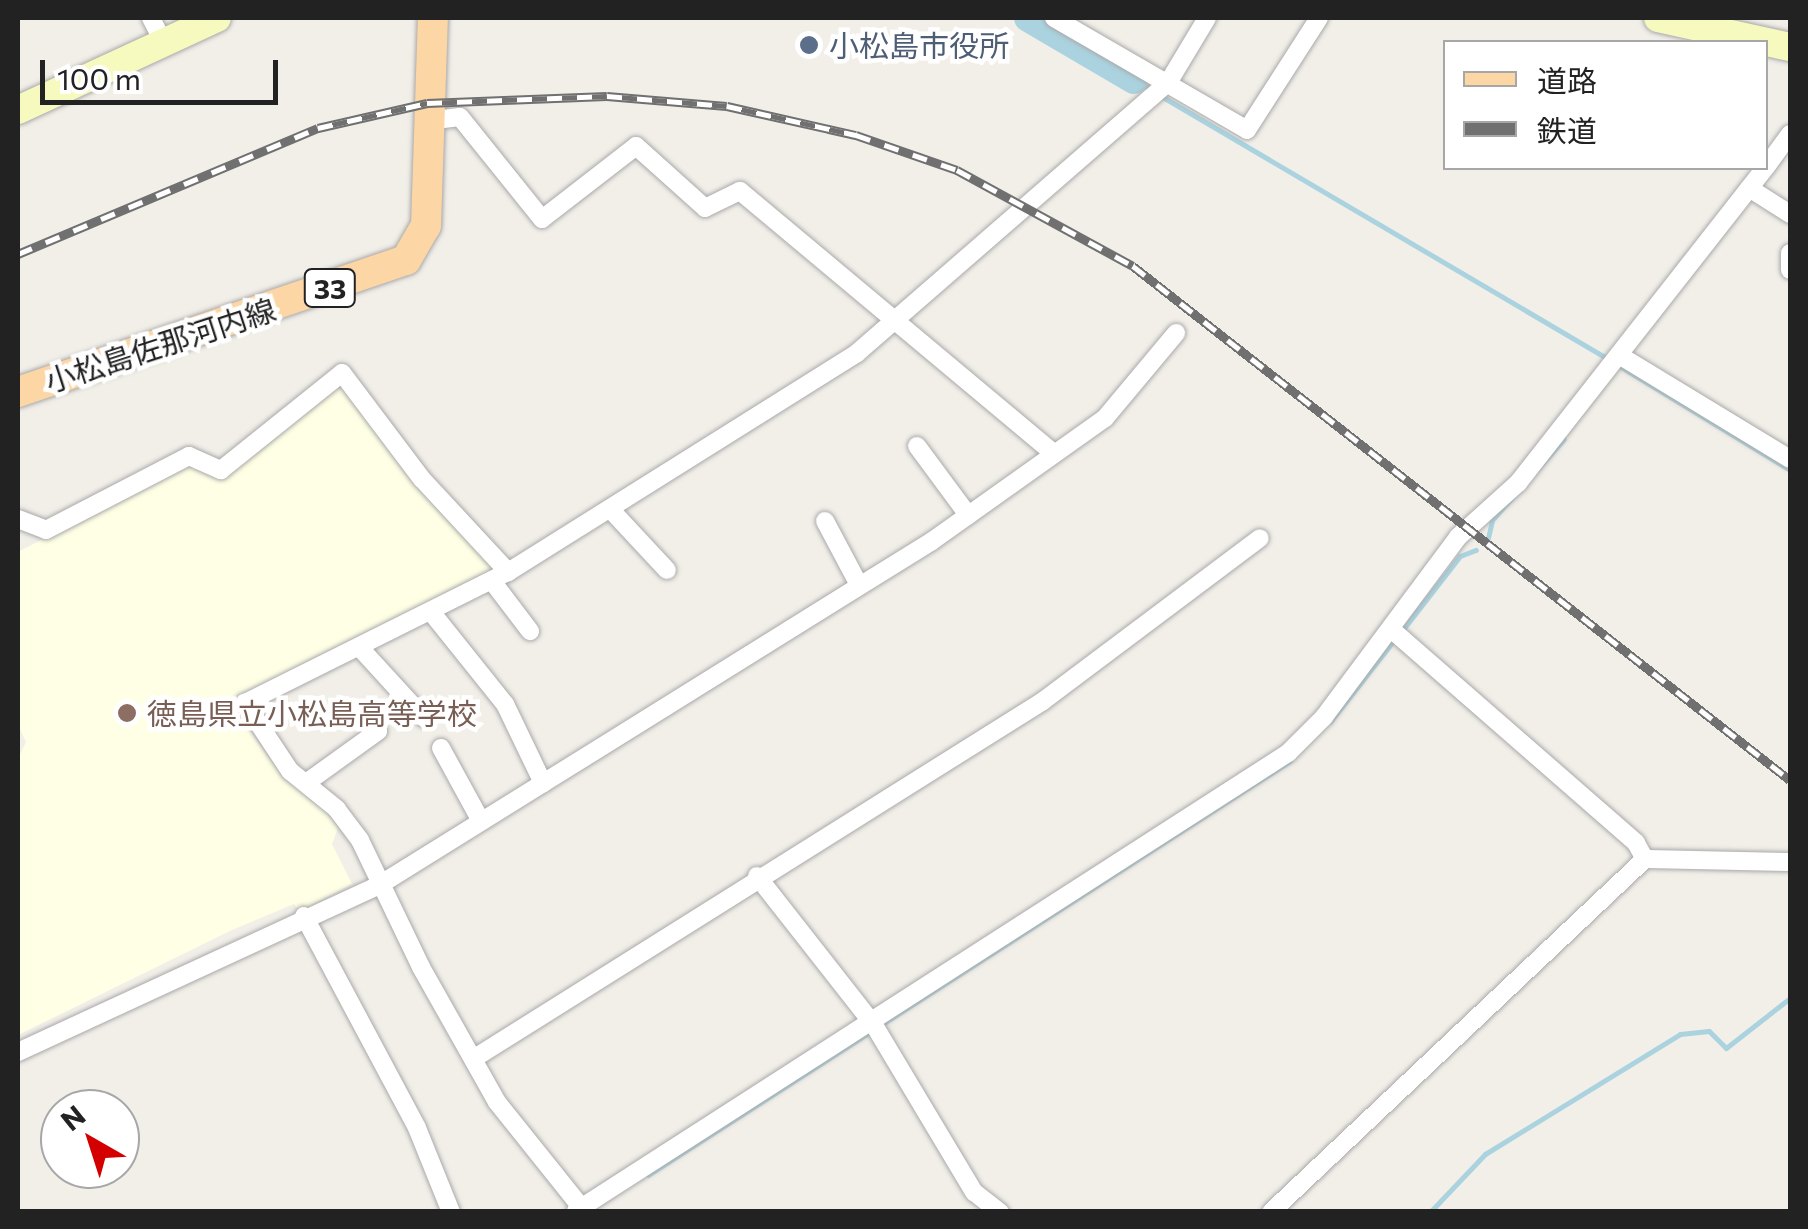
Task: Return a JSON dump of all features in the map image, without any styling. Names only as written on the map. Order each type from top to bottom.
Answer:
[{"type":"main road","points":[[18,110],[217,18]]},
{"type":"main road","name":"小松島佐那河内線","points":[[18,392],[406,260],[426,226],[433,18]]},
{"type":"main road","points":[[1658,18],[1758,40]]},
{"type":"street","points":[[151,18],[164,43]]},
{"type":"street","points":[[1054,18],[1247,130],[1319,18]]},
{"type":"street","points":[[1206,18],[1165,85],[897,321],[611,510],[500,576],[245,703],[290,771],[337,809],[382,884],[473,1059],[517,1130],[581,1210],[876,1030],[1288,753],[1396,633],[1458,537],[1518,483],[1763,170]]},
{"type":"street","points":[[427,121],[460,117],[542,219],[627,150],[642,147],[705,208],[740,191],[1054,453]]},
{"type":"street","points":[[1768,163],[1790,134]]},
{"type":"street","points":[[1749,188],[1790,214]]},
{"type":"street","points":[[1790,252],[1790,270]]},
{"type":"street","points":[[18,1052],[304,916],[382,884],[968,516],[1104,418],[1176,334]]},
{"type":"street","points":[[1614,360],[1790,459]]},
{"type":"street","points":[[18,519],[46,530],[189,456],[221,470],[342,373],[500,576],[530,630]]},
{"type":"street","points":[[918,446],[968,516]]},
{"type":"street","points":[[611,510],[667,570]]},
{"type":"street","points":[[826,521],[859,585]]},
{"type":"street","points":[[473,1059],[757,876],[1043,702],[1260,538]]},
{"type":"street","points":[[432,612],[505,704],[544,783]]},
{"type":"street","points":[[1396,633],[1636,843],[1646,858]]},
{"type":"street","points":[[361,648],[424,718]]},
{"type":"street","points":[[306,783],[378,731]]},
{"type":"street","points":[[441,748],[481,821]]},
{"type":"street","points":[[1271,1212],[1646,858],[1790,862]]},
{"type":"street","points":[[757,876],[876,1030],[974,1192],[1000,1212]]},
{"type":"street","points":[[304,916],[417,1128],[450,1212]]},
{"type":"shaded area","name":"徳島県立小松島高等学校","points":[[342,382],[496,570],[228,701],[284,779],[322,806],[338,828],[332,844],[352,884],[299,911],[294,904],[232,930],[18,1035],[18,759],[26,742],[18,725],[18,552],[192,462],[218,478],[232,472],[236,463]]},
{"type":"waterway","points":[[1028,18],[1134,80]]},
{"type":"waterway","points":[[1134,80],[1152,90]]},
{"type":"waterway","points":[[1161,96],[1608,359]]},
{"type":"waterway","points":[[1618,365],[1790,470]]},
{"type":"waterway","points":[[1488,538],[1492,520],[1564,439]]},
{"type":"waterway","points":[[1401,632],[1460,556],[1476,550]]},
{"type":"waterway","points":[[1330,722],[1394,640]]},
{"type":"waterway","points":[[648,1175],[1290,761]]},
{"type":"waterway","points":[[1430,1212],[1485,1154],[1680,1034],[1709,1031],[1726,1048],[1790,998]]},
{"type":"railway","points":[[18,254],[318,128],[427,103],[607,96],[727,106],[856,135],[957,170],[1133,266],[1790,780]]},
{"type":"place","name":"小松島市役所","points":[[809,45]]},
{"type":"place","name":"徳島県立小松島高等学校","points":[[127,713]]}]
